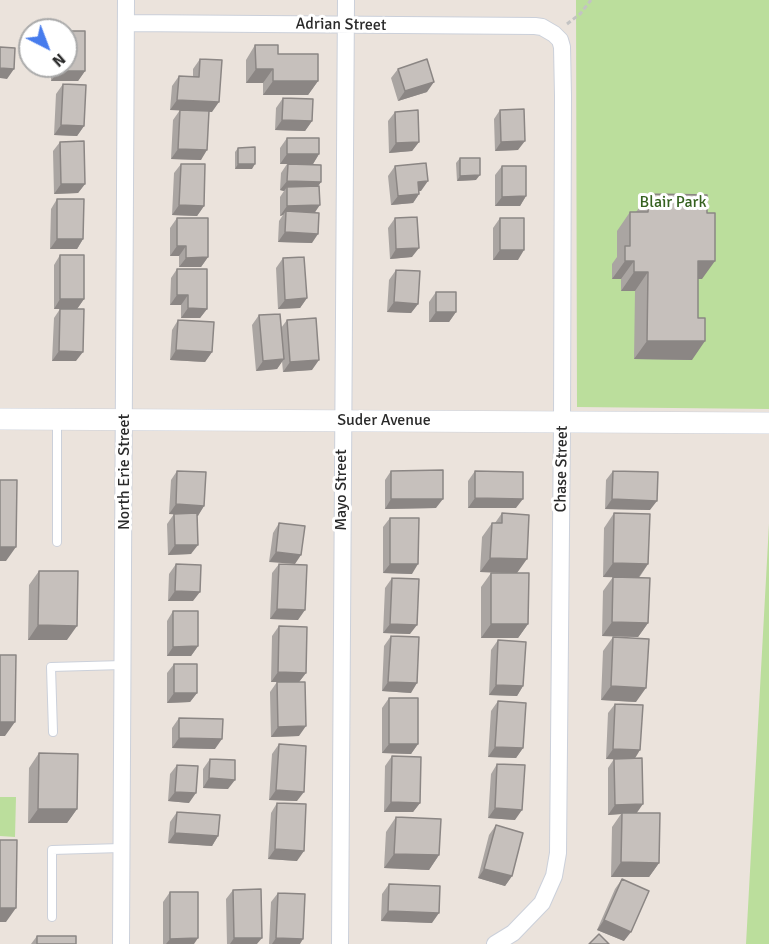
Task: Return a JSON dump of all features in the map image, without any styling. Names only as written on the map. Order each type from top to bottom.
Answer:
[{"type":"street","name":"North Erie Street","points":[[121,944],[126,0]]},
{"type":"street","name":"Mayo Street","points":[[340,944],[346,0]]},
{"type":"street","name":"Adrian Street","points":[[126,23],[542,27],[554,34]]},
{"type":"street","name":"Chase Street","points":[[495,944],[513,933],[542,903],[554,876],[558,853],[563,86],[562,47],[554,34]]},
{"type":"street","name":"Suder Avenue","points":[[0,419],[769,423]]},
{"type":"lane","points":[[57,419],[57,542]]},
{"type":"lane","points":[[52,732],[51,668],[123,665]]},
{"type":"lane","points":[[52,917],[52,850],[121,848]]},
{"type":"path","points":[[554,34],[580,14],[591,0]]},
{"type":"green space","name":"Blair Park","points":[[576,0],[769,0],[769,409],[577,407]]},
{"type":"green space","points":[[769,524],[769,944],[746,944]]},
{"type":"green space","points":[[0,797],[16,797],[15,837],[0,836]]},
{"type":"building","points":[[78,31],[85,31],[85,71],[78,71]]},
{"type":"building","points":[[255,45],[278,45],[278,54],[318,54],[318,81],[273,81],[273,69],[256,69]]},
{"type":"building","points":[[0,47],[15,48],[14,69],[0,68]]},
{"type":"building","points":[[200,59],[222,60],[219,102],[177,100],[179,76],[199,77]]},
{"type":"building","points":[[427,59],[434,82],[405,91],[398,69]]},
{"type":"building","points":[[63,84],[86,85],[84,126],[61,125]]},
{"type":"building","points":[[283,98],[313,99],[312,121],[282,120]]},
{"type":"building","points":[[524,109],[525,141],[501,142],[500,110]]},
{"type":"building","points":[[180,110],[209,111],[207,150],[178,149]]},
{"type":"building","points":[[418,110],[419,142],[396,143],[395,112]]},
{"type":"building","points":[[287,138],[319,138],[319,154],[287,154]]},
{"type":"building","points":[[84,141],[85,184],[61,184],[60,142]]},
{"type":"building","points":[[255,147],[255,164],[238,164],[238,148]]},
{"type":"building","points":[[460,158],[480,158],[480,175],[460,176]]},
{"type":"building","points":[[426,163],[428,181],[418,182],[419,194],[398,196],[395,166]]},
{"type":"building","points":[[181,164],[205,164],[204,206],[179,205]]},
{"type":"building","points":[[288,164],[321,165],[321,182],[287,181]]},
{"type":"building","points":[[502,166],[526,166],[526,196],[502,197]]},
{"type":"building","points":[[319,186],[320,205],[287,206],[287,187]]},
{"type":"building","points":[[649,194],[707,195],[707,213],[715,213],[715,261],[698,261],[698,318],[705,318],[705,341],[647,341],[648,272],[634,272],[634,261],[625,261],[625,246],[630,246],[630,212],[648,212]]},
{"type":"building","points":[[57,199],[84,199],[83,239],[57,239]]},
{"type":"building","points":[[286,211],[319,213],[318,234],[285,232]]},
{"type":"building","points":[[417,217],[419,248],[396,249],[395,218]]},
{"type":"building","points":[[177,218],[208,218],[208,257],[186,258],[186,246],[177,246]]},
{"type":"building","points":[[500,218],[524,218],[524,250],[500,250]]},
{"type":"building","points":[[60,255],[84,255],[84,299],[60,299]]},
{"type":"building","points":[[304,257],[307,298],[285,300],[283,258]]},
{"type":"building","points":[[177,269],[207,269],[207,309],[188,308],[188,295],[177,295]]},
{"type":"building","points":[[396,270],[420,271],[418,304],[394,302]]},
{"type":"building","points":[[436,292],[456,292],[456,312],[436,312]]},
{"type":"building","points":[[60,309],[84,309],[83,352],[59,351]]},
{"type":"building","points":[[280,314],[284,359],[263,361],[259,315]]},
{"type":"building","points":[[316,318],[319,360],[290,362],[287,320]]},
{"type":"building","points":[[178,320],[214,322],[212,352],[176,350]]},
{"type":"building","points":[[443,470],[443,499],[391,499],[391,471]]},
{"type":"building","points":[[177,471],[206,472],[204,506],[176,504]]},
{"type":"building","points":[[475,471],[523,472],[523,499],[475,498]]},
{"type":"building","points":[[613,471],[658,472],[657,501],[612,499]]},
{"type":"building","points":[[0,480],[17,480],[16,547],[0,547]]},
{"type":"building","points":[[197,513],[198,545],[175,545],[174,514]]},
{"type":"building","points":[[502,513],[529,515],[527,559],[490,558],[492,523],[502,523]]},
{"type":"building","points":[[614,513],[650,514],[648,564],[613,563]]},
{"type":"building","points":[[390,518],[419,518],[418,564],[390,564]]},
{"type":"building","points":[[279,523],[305,526],[301,555],[276,552]]},
{"type":"building","points":[[176,564],[201,565],[200,592],[175,591]]},
{"type":"building","points":[[279,564],[307,565],[305,610],[277,609]]},
{"type":"building","points":[[39,571],[78,571],[77,626],[38,625]]},
{"type":"building","points":[[491,573],[529,573],[528,624],[491,624]]},
{"type":"building","points":[[613,577],[650,578],[648,623],[612,622]]},
{"type":"building","points":[[392,578],[419,579],[417,625],[390,624]]},
{"type":"building","points":[[173,611],[198,611],[198,646],[173,647]]},
{"type":"building","points":[[279,626],[307,627],[306,673],[278,672]]},
{"type":"building","points":[[391,636],[419,637],[417,683],[388,682]]},
{"type":"building","points":[[613,637],[649,639],[646,688],[611,686]]},
{"type":"building","points":[[498,640],[526,642],[523,686],[496,685]]},
{"type":"building","points":[[0,655],[16,655],[15,722],[0,722]]},
{"type":"building","points":[[174,664],[197,664],[197,693],[174,693]]},
{"type":"building","points":[[277,682],[305,682],[306,726],[278,727]]},
{"type":"building","points":[[389,698],[418,698],[418,744],[389,744]]},
{"type":"building","points":[[498,701],[526,703],[523,748],[495,747]]},
{"type":"building","points":[[615,704],[643,705],[640,750],[613,749]]},
{"type":"building","points":[[179,718],[223,719],[222,739],[179,738]]},
{"type":"building","points":[[279,744],[306,746],[304,792],[276,790]]},
{"type":"building","points":[[39,753],[78,754],[77,809],[38,809]]},
{"type":"building","points":[[392,756],[421,757],[420,803],[391,802]]},
{"type":"building","points":[[642,758],[643,804],[615,805],[614,759]]},
{"type":"building","points":[[210,759],[235,760],[235,780],[209,778]]},
{"type":"building","points":[[497,764],[525,765],[522,810],[495,808]]},
{"type":"building","points":[[177,765],[198,766],[196,793],[175,792]]},
{"type":"building","points":[[277,803],[306,804],[304,851],[275,849]]},
{"type":"building","points":[[177,812],[220,815],[218,836],[175,833]]},
{"type":"building","points":[[622,813],[660,813],[659,863],[621,862]]},
{"type":"building","points":[[396,817],[441,819],[439,855],[394,854]]},
{"type":"building","points":[[496,825],[523,833],[512,876],[484,869]]},
{"type":"building","points":[[0,840],[17,840],[16,908],[0,908]]},
{"type":"building","points":[[622,879],[649,891],[631,932],[604,920]]},
{"type":"building","points":[[389,884],[440,886],[439,913],[388,911]]},
{"type":"building","points":[[261,889],[262,938],[234,938],[233,890]]},
{"type":"building","points":[[170,892],[198,892],[198,938],[170,939]]},
{"type":"building","points":[[278,893],[305,894],[303,939],[276,938]]},
{"type":"building","points":[[599,934],[609,944],[589,944]]},
{"type":"building","points":[[37,936],[76,936],[76,944],[37,944]]}]
